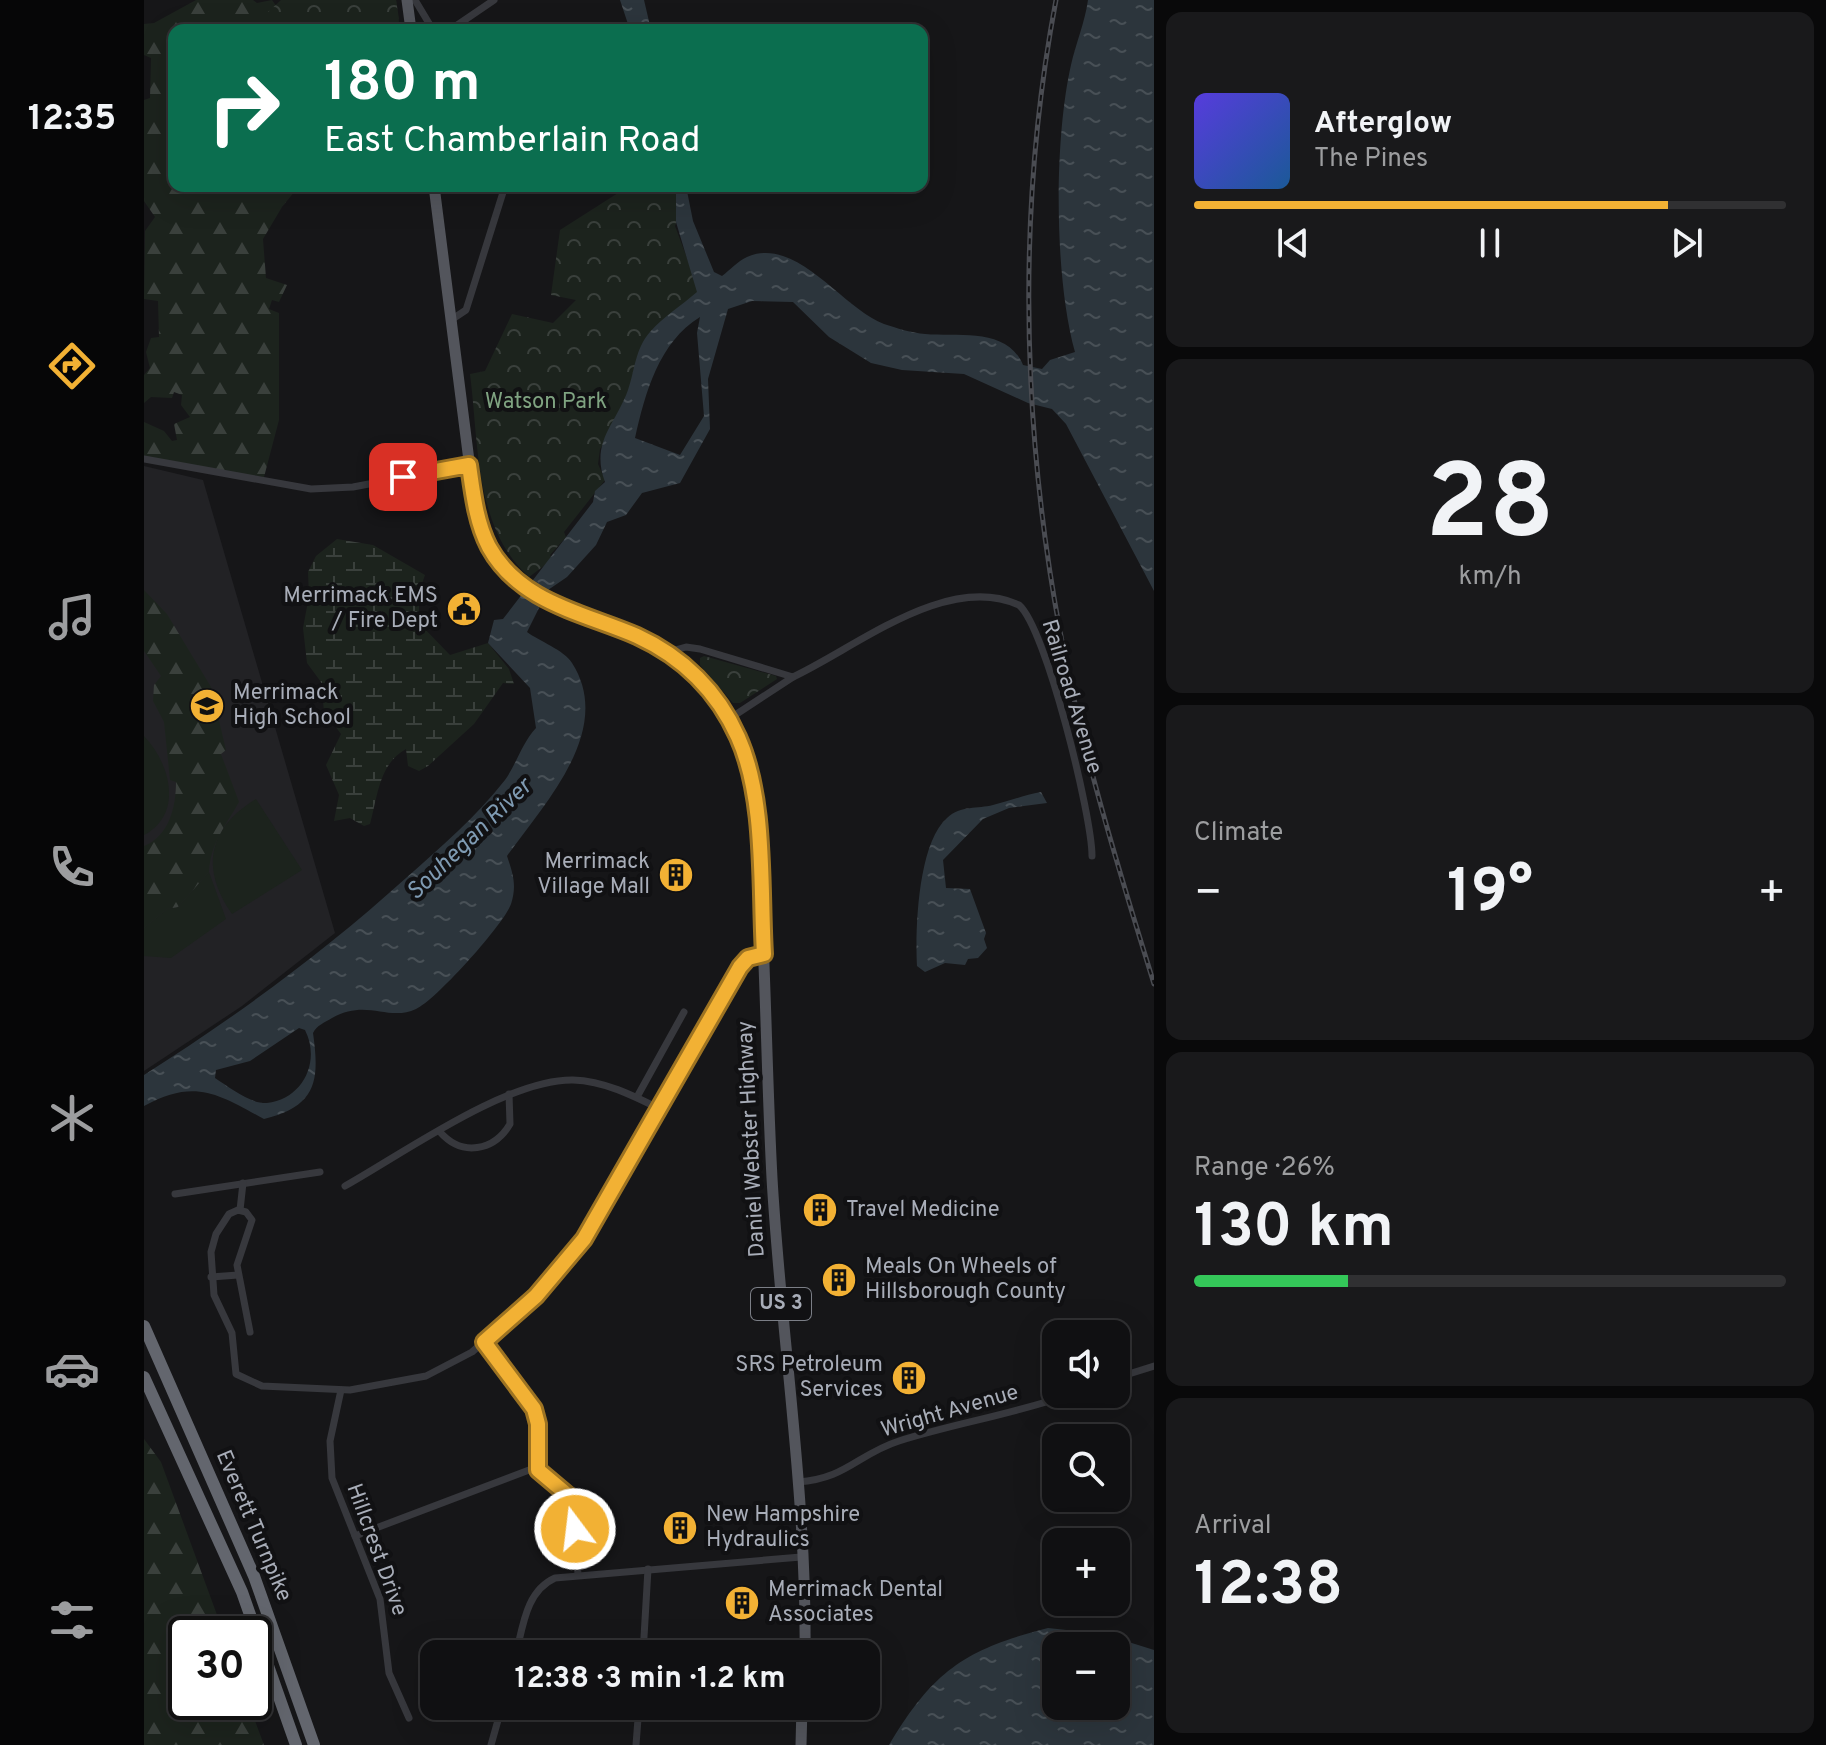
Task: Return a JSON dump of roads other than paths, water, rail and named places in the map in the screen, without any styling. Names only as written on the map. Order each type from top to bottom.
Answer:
[{"type":"highway","name":"Everett Turnpike","points":[[144,1326],[254,1576],[314,1745]]},
{"type":"highway","name":"Everett Turnpike","points":[[144,1377],[242,1592],[296,1745]]},
{"type":"main road","points":[[407,0],[410,24]]},
{"type":"main road","name":"Daniel Webster Highway","points":[[435,192],[469,465],[482,530],[489,547],[511,576],[558,605],[637,636],[668,652],[708,689],[729,719],[746,756],[754,793],[764,954],[771,1171],[796,1482],[804,1640]]},
{"type":"main road","points":[[801,1745],[802,1720]]},
{"type":"street","points":[[415,0],[429,24]]},
{"type":"street","points":[[459,24],[494,0]]},
{"type":"street","points":[[451,320],[466,310],[503,192]]},
{"type":"street","points":[[144,459],[311,489],[353,487],[469,465]]},
{"type":"street","name":"Railroad Avenue","points":[[729,719],[793,677],[940,601],[991,598],[1019,605],[1034,627],[1049,673],[1081,792],[1092,856]]},
{"type":"street","points":[[668,652],[686,647],[700,649],[793,677]]},
{"type":"street","points":[[250,1332],[238,1275],[239,1251],[252,1223],[248,1213],[240,1210],[231,1213],[216,1234],[211,1252],[215,1300],[233,1336],[236,1374],[262,1386],[341,1390],[426,1376],[462,1360],[536,1296],[584,1239],[740,967],[748,958],[764,954]]},
{"type":"street","points":[[637,1097],[684,1012]]},
{"type":"street","points":[[345,1186],[509,1094],[529,1086],[571,1080],[608,1085],[660,1109]]},
{"type":"street","points":[[440,1132],[450,1142],[466,1148],[493,1144],[510,1124],[512,1107],[509,1094]]},
{"type":"street","points":[[175,1194],[320,1172]]},
{"type":"street","points":[[240,1210],[243,1183]]},
{"type":"street","points":[[211,1277],[238,1275]]},
{"type":"street","points":[[484,1342],[534,1409],[539,1433],[537,1467],[572,1501],[578,1574]]},
{"type":"street","points":[[1130,1374],[1154,1366]]},
{"type":"street","name":"Hillcrest Drive","points":[[341,1390],[330,1441],[330,1469],[383,1608],[389,1673],[409,1718]]},
{"type":"street","name":"Wright Avenue","points":[[796,1482],[836,1475],[901,1440],[1001,1417],[1042,1404]]},
{"type":"street","points":[[355,1536],[537,1467]]},
{"type":"street","points":[[520,1640],[535,1593],[555,1578],[801,1557]]},
{"type":"street","points":[[644,1640],[648,1569]]},
{"type":"street","points":[[491,1745],[498,1720]]},
{"type":"street","points":[[636,1745],[638,1720]]},
{"type":"water","points":[[620,0],[644,0],[650,24],[628,24]]},
{"type":"water","name":"Souhegan River","points":[[1088,0],[1154,0],[1154,591],[1066,424],[1052,409],[1028,403],[964,374],[902,370],[871,363],[829,337],[793,302],[752,301],[728,309],[708,379],[710,429],[680,483],[642,493],[626,515],[607,522],[596,545],[567,577],[548,590],[527,632],[572,663],[583,688],[585,714],[580,740],[570,765],[507,856],[514,891],[511,904],[496,928],[453,977],[416,1009],[396,1013],[356,1010],[345,1012],[319,1026],[313,1033],[316,1065],[311,1090],[295,1107],[264,1119],[233,1102],[192,1091],[162,1097],[144,1106],[144,1075],[279,982],[344,932],[419,867],[494,793],[536,728],[530,688],[488,643],[494,620],[503,619],[593,502],[595,491],[605,482],[601,456],[606,434],[628,390],[638,353],[650,332],[697,292],[676,222],[676,192],[687,192],[693,221],[714,272],[722,276],[747,257],[765,253],[783,256],[801,265],[868,316],[884,324],[920,333],[994,339],[1016,353],[1023,365],[1042,369],[1050,360],[1075,352],[1063,286],[1059,208],[1062,131],[1071,65]],"holes":[[[700,317],[697,333],[704,416],[680,455],[635,438],[649,387],[664,354],[674,340]],[[299,1028],[305,1030],[311,1054],[310,1066],[299,1086],[280,1100],[267,1103],[254,1101],[215,1078],[216,1070],[250,1061]]]},
{"type":"water","points":[[1041,792],[1047,803],[1009,808],[983,819],[943,860],[946,888],[970,889],[986,933],[987,948],[978,958],[968,959],[965,965],[945,963],[925,972],[917,966],[918,910],[924,866],[937,830],[958,811]]},
{"type":"water","points":[[1048,1628],[1085,1632],[1042,1632],[1042,1720],[1130,1720],[1130,1642],[1154,1650],[1154,1745],[889,1745],[921,1698],[937,1681],[973,1655]]},
{"type":"railway","points":[[1056,0],[1041,94],[1032,189],[1029,284],[1031,380],[1038,476],[1050,571],[1088,757],[1154,984]]},
{"type":"place","name":"Merrimack EMS / Fire Dept","points":[[464,609]]},
{"type":"place","name":"Merrimack High School","points":[[207,706]]},
{"type":"place","name":"Merrimack Village Mall","points":[[676,875]]},
{"type":"place","name":"Travel Medicine","points":[[820,1210]]},
{"type":"place","name":"Meals On Wheels of Hillsborough County","points":[[839,1280]]},
{"type":"place","name":"SRS Petroleum Services","points":[[909,1378]]},
{"type":"place","name":"New Hampshire Hydraulics","points":[[680,1528]]},
{"type":"place","name":"Merrimack Dental Associates","points":[[742,1603]]},
{"type":"park label","name":"Watson Park","points":[[546,402]]}]
